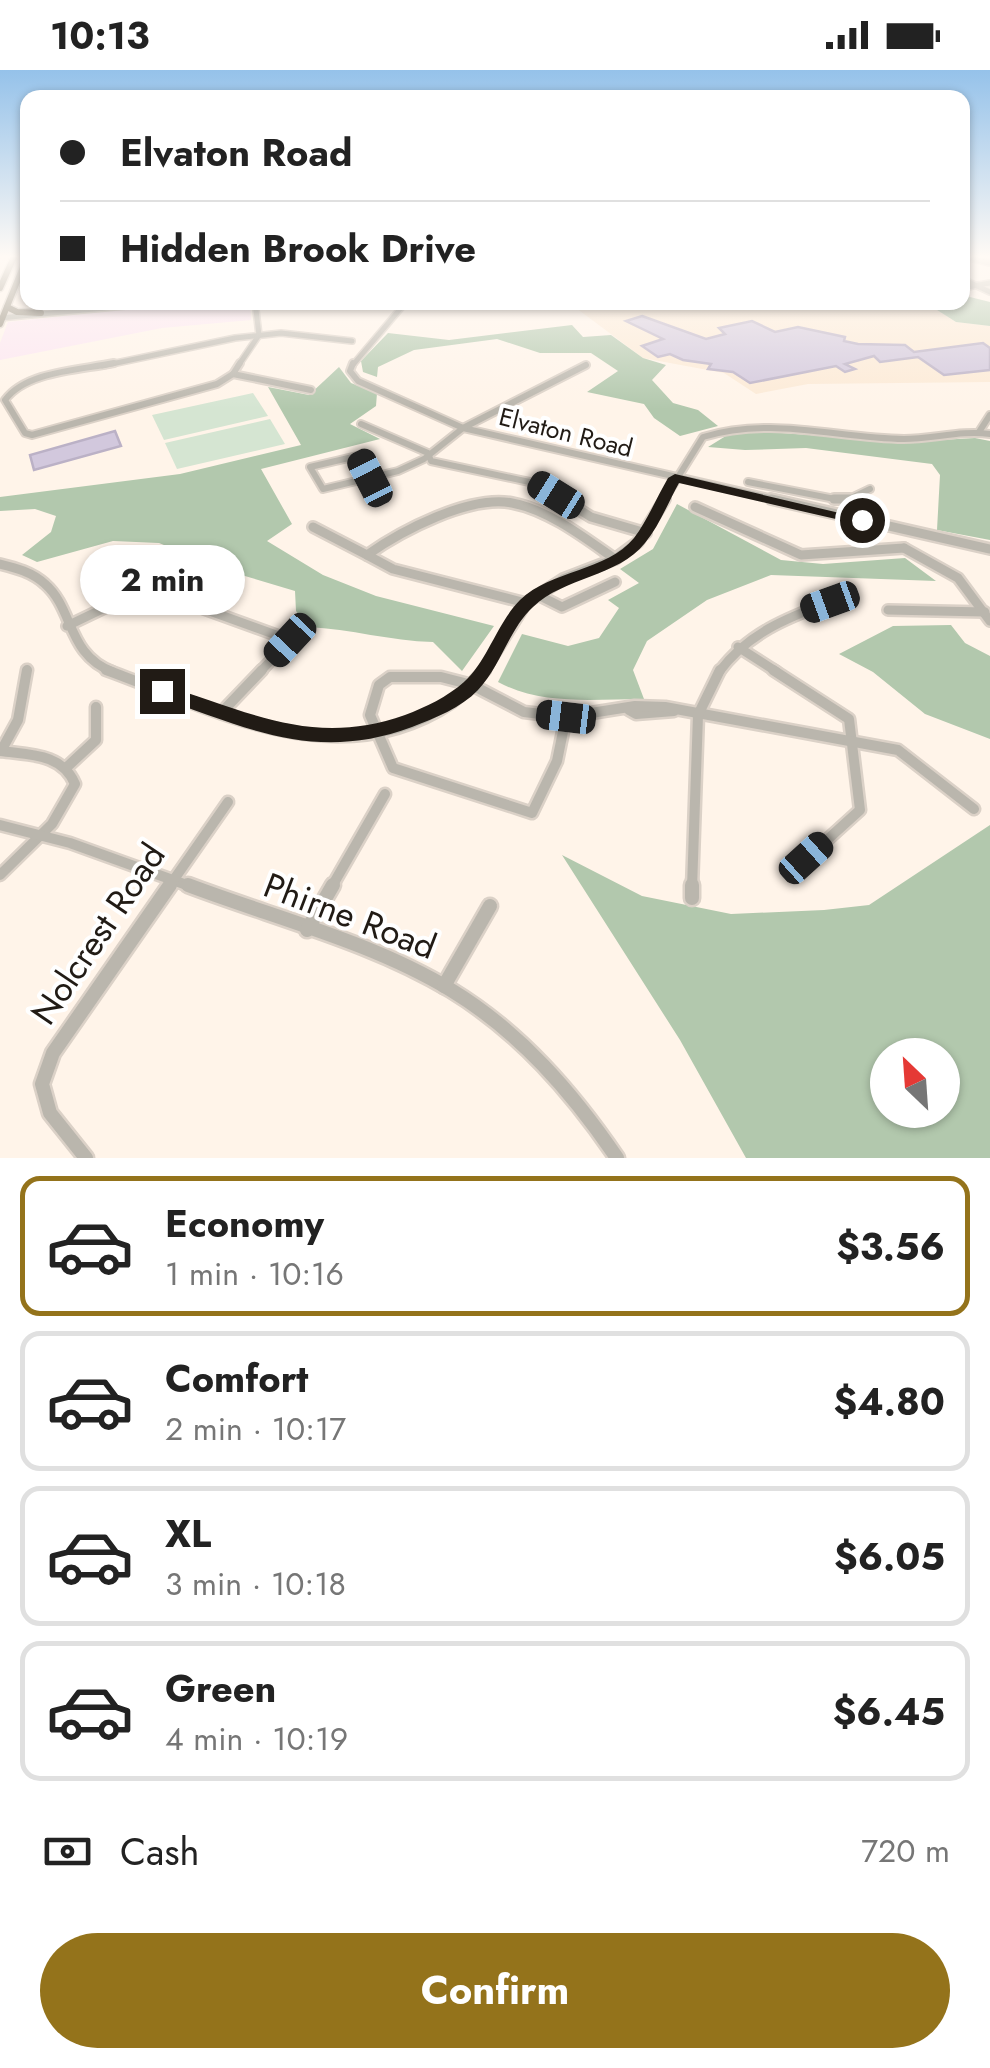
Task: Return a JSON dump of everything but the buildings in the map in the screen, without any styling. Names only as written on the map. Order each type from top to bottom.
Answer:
[{"type":"main road","points":[[1,320],[7,308]]},
{"type":"main road","points":[[9,308],[43,313]]},
{"type":"street","points":[[1,320],[77,310]]},
{"type":"street","points":[[256,310],[259,335],[234,374],[217,384],[32,435],[25,433],[5,400],[13,389],[34,380],[218,340],[259,335],[298,334],[352,341]]},
{"type":"street","name":"Elvaton Road","points":[[402,310],[354,360],[350,371],[358,381],[463,428],[990,549]]},
{"type":"street","points":[[370,478],[356,456],[310,467],[323,489],[370,478],[424,460],[428,452],[463,428],[586,365]]},
{"type":"street","points":[[234,374],[312,390]]},
{"type":"street","points":[[979,432],[990,415]]},
{"type":"street","points":[[361,424],[428,452],[431,461],[539,484],[592,517],[646,533]]},
{"type":"street","points":[[0,564],[47,584],[79,648],[104,669],[221,714],[305,737],[375,733],[434,712],[472,685],[526,604],[563,580],[615,558],[646,533],[675,478],[703,438],[728,430],[793,428],[906,439],[990,434]]},
{"type":"street","points":[[748,482],[846,501],[870,489]]},
{"type":"street","points":[[789,504],[798,502],[800,496],[796,491]]},
{"type":"street","points":[[366,555],[412,528],[491,502],[511,503],[538,515],[580,535],[615,558]]},
{"type":"street","points":[[695,507],[801,555],[904,548],[958,578],[987,616]]},
{"type":"street","points":[[313,527],[393,568],[526,604]]},
{"type":"street","points":[[898,528],[904,548]]},
{"type":"street","points":[[904,548],[913,532]]},
{"type":"street","points":[[538,595],[562,607],[614,582]]},
{"type":"street","points":[[66,626],[146,588],[290,640],[221,714]]},
{"type":"street","points":[[692,898],[698,715],[704,698],[738,646],[769,624],[830,602]]},
{"type":"street","points":[[888,610],[987,616]]},
{"type":"street","points":[[738,646],[850,719],[860,810],[806,858]]},
{"type":"street","points":[[0,875],[42,834],[72,794],[74,784],[67,767],[53,759],[0,751],[18,720],[27,670]]},
{"type":"street","points":[[566,717],[556,761],[532,813],[393,768],[375,733],[371,702],[390,676],[441,677],[472,685],[524,712],[566,717],[629,710],[636,714],[674,711],[855,742],[898,750],[974,809]]},
{"type":"street","points":[[67,767],[88,752],[96,740],[96,707]]},
{"type":"street","points":[[307,930],[385,794]]},
{"type":"street","name":"Nolcrest Road","points":[[86,1158],[50,1114],[42,1084],[53,1053],[228,802]]},
{"type":"street","name":"Phirne Road","points":[[0,825],[42,834],[170,880],[444,986],[520,1039],[569,1092],[616,1158]]},
{"type":"street","points":[[444,986],[490,906]]},
{"type":"shaded area","points":[[120,310],[250,310],[251,320],[162,328],[0,360],[0,343],[8,322]]},
{"type":"shaded area","points":[[579,310],[937,310],[956,322],[990,326],[990,382],[808,384],[756,394],[724,373],[643,358]]},
{"type":"green space","points":[[990,308],[990,326],[956,322],[937,310]]},
{"type":"green space","points":[[572,325],[583,337],[611,335],[643,358],[666,365],[652,380],[673,403],[698,410],[718,426],[680,436],[654,418],[644,404],[587,392],[618,371],[591,353],[540,353],[497,339],[414,350],[378,367],[377,377],[363,372],[361,361],[388,333],[449,340]]},
{"type":"green space","points":[[339,367],[351,383],[377,393],[376,406],[350,424],[380,439],[261,469],[292,524],[267,541],[323,575],[376,596],[494,626],[462,671],[433,642],[308,627],[296,611],[295,591],[228,571],[159,543],[113,541],[37,562],[22,555],[51,532],[56,516],[35,509],[0,511],[0,497],[180,474],[301,445],[268,387],[309,395]]},
{"type":"green space","points":[[253,393],[268,416],[164,440],[152,415]]},
{"type":"green space","points":[[270,419],[285,444],[177,469],[165,443]]},
{"type":"green space","points":[[768,432],[906,442],[975,438],[990,441],[990,540],[937,530],[940,475],[932,464],[806,448],[708,447],[729,434]]},
{"type":"green space","points":[[677,504],[781,560],[823,564],[905,558],[936,581],[771,575],[707,600],[647,641],[633,670],[644,699],[551,698],[498,682],[522,634],[568,646],[599,638],[619,608],[608,600],[639,583],[620,569],[653,549]]},
{"type":"green space","points":[[951,625],[965,643],[990,656],[990,739],[925,714],[873,672],[839,654],[893,626]]},
{"type":"green space","points":[[990,825],[990,1158],[746,1158],[680,1040],[562,855],[642,896],[731,914],[869,905]]},
{"type":"route","points":[[162,691],[281,733],[335,738],[375,733],[434,712],[472,685],[526,604],[563,580],[627,552],[638,542],[675,478],[862,520]]}]
